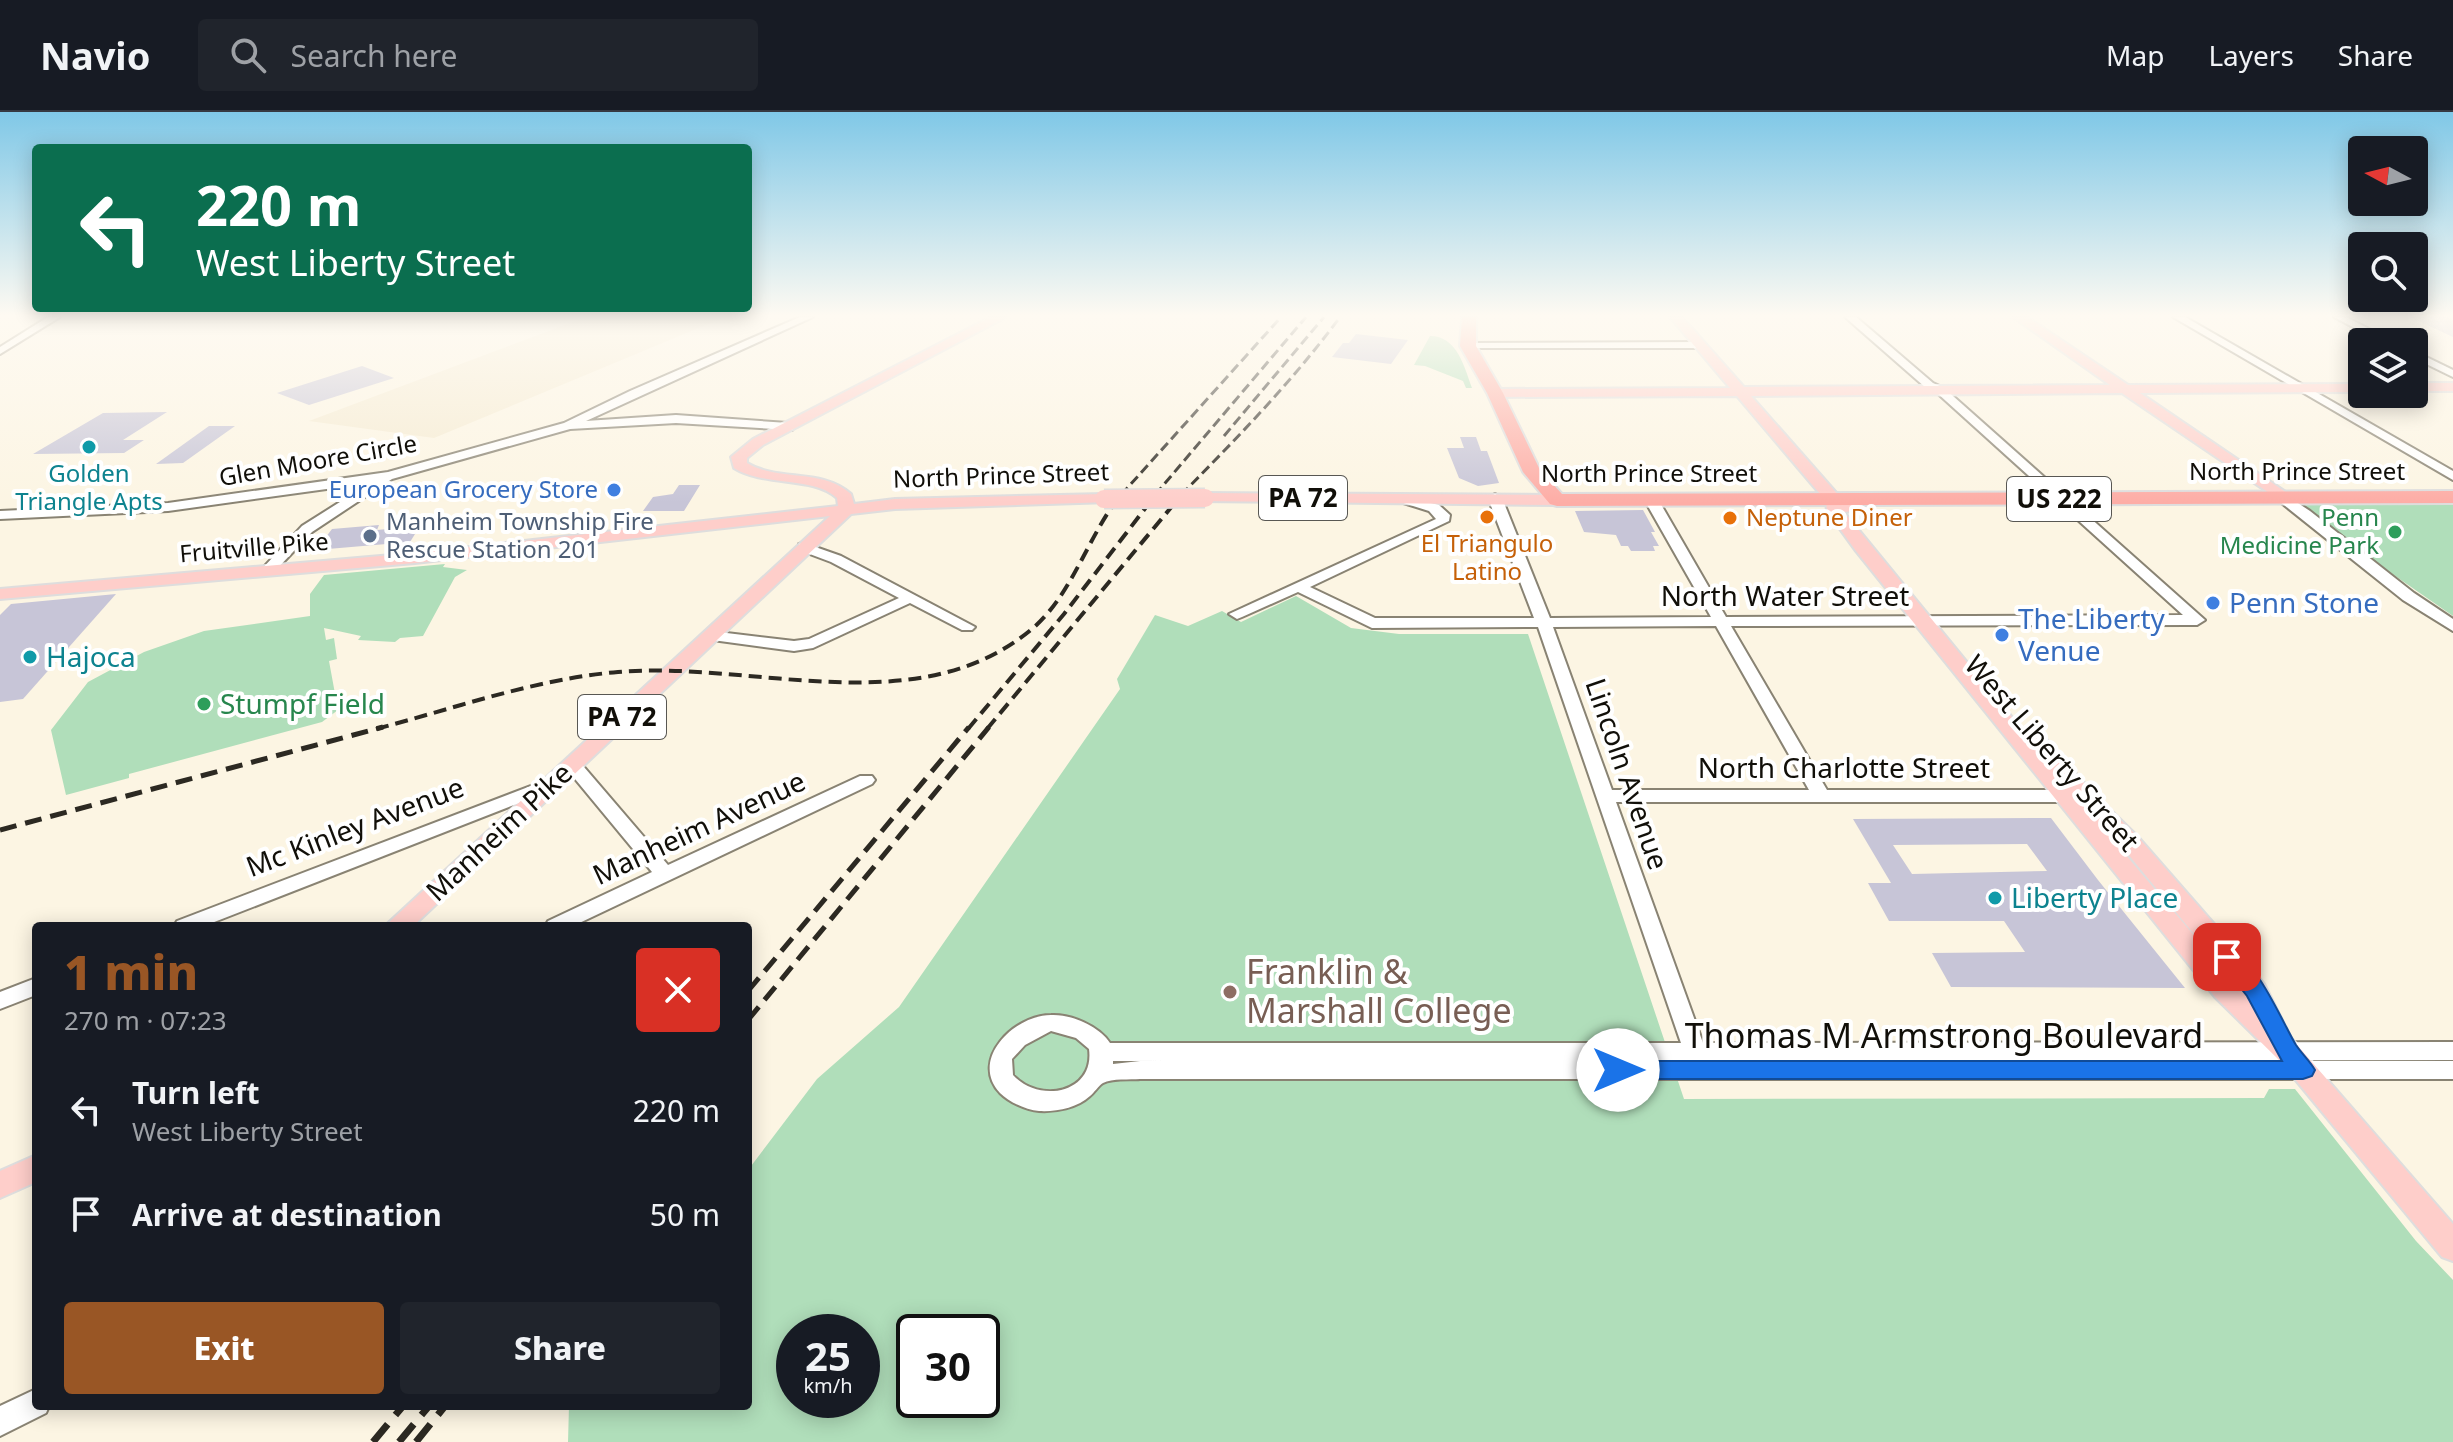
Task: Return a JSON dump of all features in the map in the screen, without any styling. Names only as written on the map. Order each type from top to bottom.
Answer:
[{"type":"highway","points":[[1487,379],[1532,472],[1557,500]]},
{"type":"highway","name":"North Prince Street","points":[[1557,500],[2453,497]]},
{"type":"main road","points":[[846,510],[845,497],[834,488],[759,475],[739,465],[739,457],[749,448],[880,379]]},
{"type":"main road","name":"West Liberty Street","points":[[1729,379],[1834,500],[1852,511],[1929,621],[2073,796],[2224,990],[2296,1062],[2453,1247]]},
{"type":"main road","points":[[2111,379],[2284,498]]},
{"type":"main road","points":[[2428,387],[2453,387]]},
{"type":"main road","points":[[1495,393],[2348,388]]},
{"type":"main road","name":"PA 72","points":[[1495,498],[1523,491],[1530,486],[1532,472]]},
{"type":"main road","name":"North Prince Street","points":[[846,510],[960,501],[1205,498],[1557,500]]},
{"type":"main road","name":"Manheim Pike","points":[[402,922],[846,510]]},
{"type":"main road","name":"Fruitville Pike","points":[[0,594],[428,557],[846,510]]},
{"type":"main road","points":[[0,1185],[32,1170]]},
{"type":"street","name":"Glen Moore Circle","points":[[0,515],[168,507],[389,476],[568,426],[666,379]]},
{"type":"street","points":[[1922,379],[1940,390],[2061,499]]},
{"type":"street","points":[[2286,379],[2453,476]]},
{"type":"street","points":[[568,426],[676,419],[788,427]]},
{"type":"street","points":[[267,571],[307,529],[389,476]]},
{"type":"street","points":[[1237,614],[1442,521],[1443,515],[1434,508],[1402,498]]},
{"type":"street","name":"Lincoln Avenue","points":[[1495,498],[1544,623],[1698,1060]]},
{"type":"street","points":[[2284,498],[2323,525],[2363,563],[2453,626]]},
{"type":"street","name":"North Water Street","points":[[1297,586],[1372,623],[2197,620],[2061,499]]},
{"type":"street","points":[[1652,501],[1821,796]]},
{"type":"street","points":[[804,547],[836,559],[967,627]]},
{"type":"street","points":[[710,636],[794,646],[813,643],[910,598]]},
{"type":"street","points":[[572,764],[665,875]]},
{"type":"street","name":"Manheim Avenue","points":[[564,922],[866,780]]},
{"type":"street","name":"Mc Kinley Avenue","points":[[194,922],[549,785]]},
{"type":"street","name":"North Charlotte Street","points":[[1604,796],[2073,796]]},
{"type":"street","points":[[0,1001],[32,988]]},
{"type":"street","name":"Thomas M Armstrong Boulevard","points":[[2296,1062],[2453,1051]]},
{"type":"street","name":"Thomas M Armstrong Boulevard","points":[[1101,1063],[1140,1070],[1698,1060],[2296,1062],[2453,1070]]},
{"type":"street","points":[[0,1422],[32,1405]]},
{"type":"shaded area","points":[[421,379],[576,379],[434,438],[309,421]]},
{"type":"green space","points":[[1458,379],[1469,379],[1472,388],[1466,388]]},
{"type":"green space","name":"Penn Medicine Park","points":[[2453,500],[2453,616],[2375,562],[2299,501]]},
{"type":"green space","name":"Stumpf Field","points":[[445,564],[443,567],[467,570],[455,577],[423,636],[400,638],[395,642],[358,640],[361,636],[324,628],[326,640],[334,638],[337,659],[329,661],[338,710],[322,722],[129,774],[129,778],[66,795],[51,730],[88,682],[144,652],[204,631],[310,616],[310,594],[324,575]]},
{"type":"green space","name":"Franklin & Marshall College","points":[[1296,596],[1351,628],[1399,634],[1528,634],[1684,1099],[2264,1098],[2269,1089],[2295,1089],[2416,1241],[2453,1280],[2453,1442],[568,1442],[569,1410],[752,1410],[752,1165],[817,1079],[899,1007],[1120,689],[1117,679],[1155,615],[1188,626],[1222,611],[1241,622]]},
{"type":"building","points":[[321,379],[391,379],[309,405],[277,393]]},
{"type":"building","points":[[167,412],[123,440],[144,440],[124,453],[33,454],[103,413]]},
{"type":"building","name":"Golden Triangle Apts","points":[[209,426],[235,426],[183,463],[156,464]]},
{"type":"building","points":[[1460,437],[1476,437],[1481,451],[1487,451],[1499,483],[1478,486],[1459,478],[1447,448],[1464,448]]},
{"type":"building","points":[[679,485],[700,485],[684,511],[643,511],[653,497],[673,494]]},
{"type":"building","points":[[1643,510],[1655,532],[1651,532],[1659,546],[1653,546],[1655,551],[1631,551],[1628,546],[1621,546],[1616,535],[1584,532],[1575,511]]},
{"type":"building","name":"Manheim Township Fire Rescue Station 201","points":[[379,525],[377,530],[420,526],[410,542],[316,550],[332,529]]},
{"type":"building","name":"Hajoca","points":[[116,594],[23,699],[0,702],[0,615],[11,604]]},
{"type":"building","name":"Liberty Place","points":[[2051,818],[2185,988],[1951,987],[1932,953],[2025,952],[2004,921],[1889,921],[1868,883],[1891,883],[1853,819]],"holes":[[[2027,844],[2047,871],[1912,874],[1893,845]]]},
{"type":"railway","points":[[1121,495],[1225,379]]},
{"type":"railway","points":[[1155,495],[1253,379]]},
{"type":"railway","points":[[1224,436],[1272,379]]},
{"type":"railway","points":[[1181,495],[1290,379]]},
{"type":"railway","points":[[376,729],[496,695],[556,681],[618,672],[669,671],[832,682],[886,682],[938,675],[987,658],[1032,629],[1059,599],[1099,527],[1122,493]]},
{"type":"railway","points":[[968,729],[1064,614],[1157,493]]},
{"type":"railway","points":[[987,729],[1183,493]]},
{"type":"railway","points":[[0,830],[383,727]]},
{"type":"railway","points":[[752,986],[969,727]]},
{"type":"railway","points":[[752,1015],[989,727]]},
{"type":"railway","points":[[373,1442],[400,1410]]},
{"type":"railway","points":[[399,1442],[426,1410]]},
{"type":"railway","points":[[416,1442],[442,1410]]},
{"type":"place","name":"Golden Triangle Apts","points":[[89,447]]},
{"type":"place","name":"European Grocery Store","points":[[614,490]]},
{"type":"place","name":"El Triangulo Latino","points":[[1487,517]]},
{"type":"place","name":"Neptune Diner","points":[[1730,518]]},
{"type":"place","name":"Penn Medicine Park","points":[[2395,532]]},
{"type":"place","name":"Manheim Township Fire Rescue Station 201","points":[[370,536]]},
{"type":"place","name":"Penn Stone","points":[[2213,603]]},
{"type":"place","name":"The Liberty Venue","points":[[2002,635]]},
{"type":"place","name":"Hajoca","points":[[30,657]]},
{"type":"place","name":"Stumpf Field","points":[[204,704]]},
{"type":"place","name":"Liberty Place","points":[[1995,898]]},
{"type":"place","name":"Franklin & Marshall College","points":[[1230,992]]},
{"type":"route","points":[[1618,1070],[2303,1070],[2255,991],[2227,957]]}]
